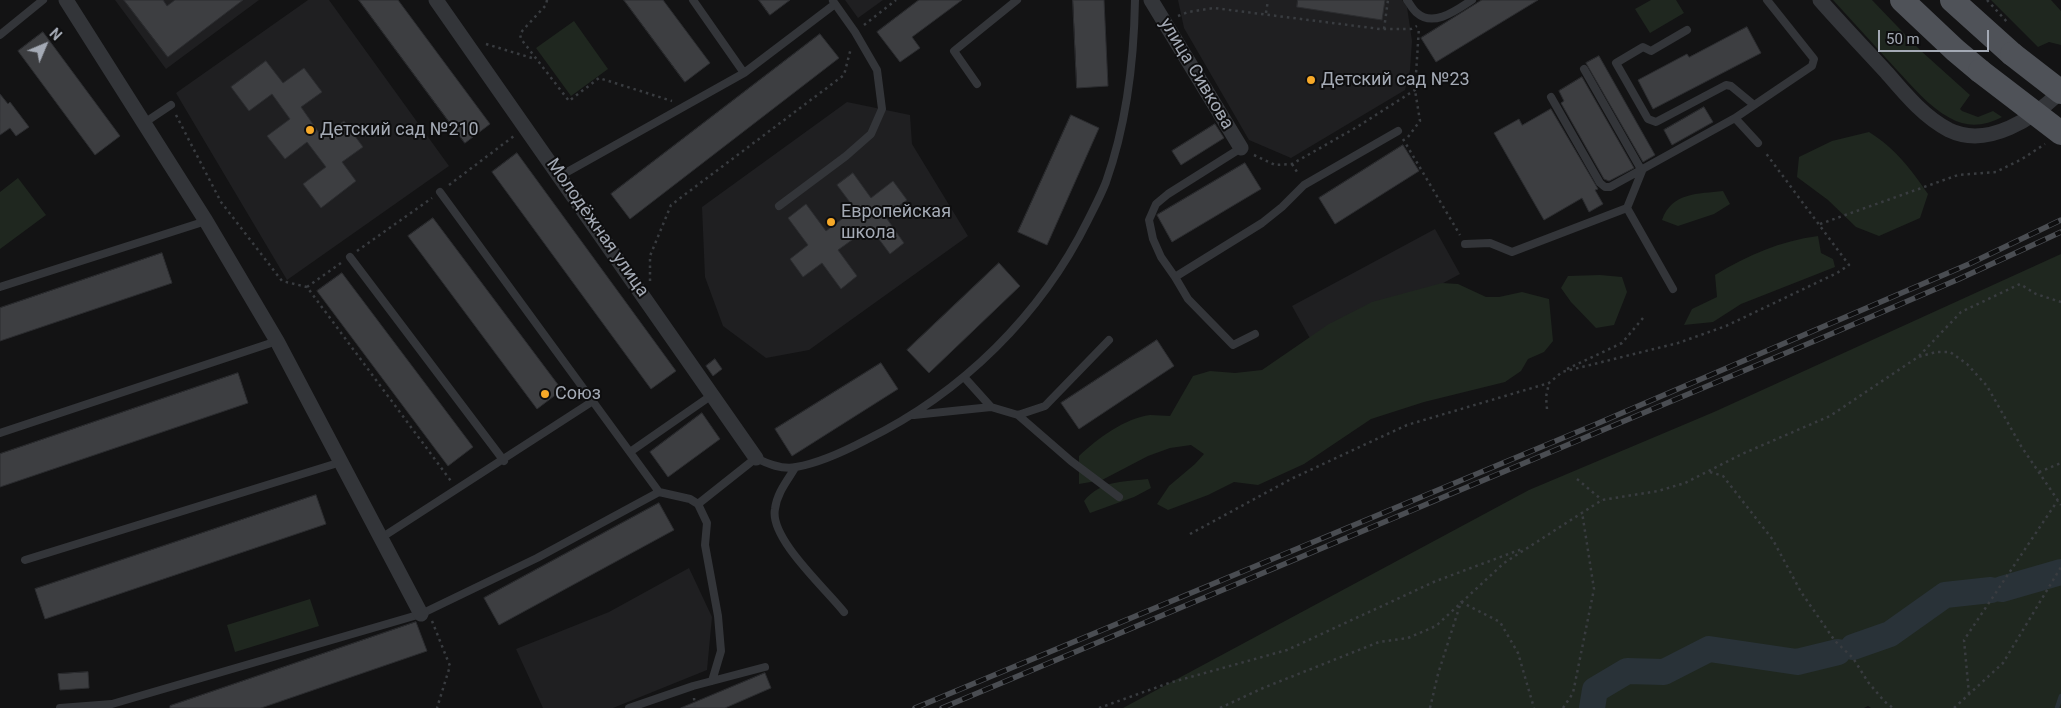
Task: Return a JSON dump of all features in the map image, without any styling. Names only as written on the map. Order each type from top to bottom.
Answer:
[{"type":"main road","points":[[1902,0],[1914,13],[2053,138]]},
{"type":"main road","points":[[1952,0],[2012,54],[2061,91]]},
{"type":"street","points":[[66,0],[206,220],[277,341],[381,538],[424,613]]},
{"type":"street","name":"Молодёжная улица","points":[[436,0],[756,458]]},
{"type":"street","name":"улица Сивкова","points":[[1151,0],[1242,148]]},
{"type":"street","points":[[1820,0],[1913,102],[1940,125],[1951,131],[1972,136],[1997,132],[2015,125],[2042,109],[2061,91]]},
{"type":"street","points":[[1969,0],[2012,54]]},
{"type":"lane","points":[[0,35],[43,0]]},
{"type":"lane","points":[[693,0],[744,73]]},
{"type":"lane","points":[[977,84],[954,51],[1017,0]]},
{"type":"lane","points":[[698,504],[756,458],[768,464],[795,468],[850,448],[912,415],[964,377],[997,347],[1048,288],[1079,238],[1105,184],[1118,141],[1128,96],[1134,32],[1134,0]]},
{"type":"lane","points":[[1407,0],[1416,13],[1432,18],[1445,17],[1472,0]]},
{"type":"lane","points":[[1551,97],[1600,183],[1605,187],[1610,187],[1642,171],[1734,118],[1812,66],[1814,59],[1767,0]]},
{"type":"lane","points":[[560,176],[744,73],[833,2],[877,70],[882,109],[871,134],[846,156],[779,206]]},
{"type":"lane","points":[[1687,30],[1651,51],[1643,47],[1616,63],[1648,119],[1656,122],[1726,85],[1731,86],[1754,105]]},
{"type":"lane","points":[[1584,69],[1642,171]]},
{"type":"lane","points":[[144,123],[171,105]]},
{"type":"lane","points":[[1734,118],[1758,142]]},
{"type":"lane","points":[[1175,277],[1262,223],[1282,207],[1304,185],[1398,131]]},
{"type":"lane","points":[[1242,148],[1168,194],[1156,204],[1149,220],[1153,239],[1161,257],[1188,299],[1233,345],[1255,334]]},
{"type":"lane","points":[[1465,244],[1490,243],[1512,252],[1627,208],[1642,171]]},
{"type":"lane","points":[[440,192],[659,492]]},
{"type":"lane","points":[[1627,208],[1673,289]]},
{"type":"lane","points":[[0,287],[206,220]]},
{"type":"lane","points":[[350,257],[504,461]]},
{"type":"lane","points":[[1018,415],[1045,406],[1109,340]]},
{"type":"lane","points":[[0,433],[277,341]]},
{"type":"lane","points":[[964,377],[991,406]]},
{"type":"lane","points":[[630,452],[712,395]]},
{"type":"lane","points":[[381,538],[504,461],[593,401]]},
{"type":"lane","points":[[912,415],[991,406],[1018,415],[1071,461],[1119,497]]},
{"type":"lane","points":[[25,560],[341,462]]},
{"type":"lane","points":[[795,468],[777,500],[774,514],[776,525],[784,541],[844,612]]},
{"type":"lane","points":[[60,708],[112,704],[424,613],[537,558],[659,492],[690,499],[698,504],[707,523],[705,545],[718,616],[721,650],[712,681]]},
{"type":"lane","points":[[629,708],[646,701],[765,666]]},
{"type":"path","points":[[547,0],[546,5],[520,34],[521,39],[569,101],[599,78],[686,105]]},
{"type":"path","points":[[650,306],[650,256],[671,205],[844,75],[854,32],[896,0]]},
{"type":"path","points":[[1266,14],[1268,0]]},
{"type":"path","points":[[1384,29],[1388,0]]},
{"type":"path","points":[[1987,0],[2012,27]]},
{"type":"path","points":[[1181,15],[1214,8],[1384,29],[1410,29],[1420,26],[1415,90],[1420,121],[1404,142]]},
{"type":"path","points":[[463,38],[537,59]]},
{"type":"path","points":[[1242,148],[1274,165],[1292,164],[1357,128],[1415,90]]},
{"type":"path","points":[[171,105],[221,202],[282,281],[307,287],[458,490]]},
{"type":"path","points":[[307,287],[440,192],[526,127]]},
{"type":"path","points":[[1398,131],[1465,244]]},
{"type":"path","points":[[1820,224],[1958,175],[1996,172],[2022,159],[2053,138]]},
{"type":"path","points":[[1562,372],[1678,343],[1726,326],[1837,274],[1849,265],[1758,142]]},
{"type":"path","points":[[1220,708],[1263,688],[1379,642],[1408,638],[1436,626],[1504,563],[1526,547],[1602,500],[1658,491],[1685,483],[1710,472],[1742,454],[1830,416],[1918,357],[1961,312],[2020,284],[2036,294],[2061,302]]},
{"type":"path","points":[[1190,534],[1293,478],[1408,425],[1549,383],[1562,372],[1622,343],[1643,318]]},
{"type":"path","points":[[1918,357],[1936,352],[1950,352],[1967,364],[1987,386],[2020,446],[2040,472],[2061,505]]},
{"type":"path","points":[[1547,410],[1546,397],[1549,383]]},
{"type":"path","points":[[2040,472],[2061,463]]},
{"type":"path","points":[[1710,472],[1723,476],[1773,540],[1801,592],[1830,634],[1853,658],[1868,682],[1884,702],[1894,708]]},
{"type":"path","points":[[1577,479],[1591,493],[1602,500]]},
{"type":"path","points":[[1969,694],[1964,640],[2058,500]]},
{"type":"path","points":[[1563,708],[1572,693],[1594,589],[1582,512]]},
{"type":"path","points":[[1099,708],[1169,684],[1288,650],[1436,581],[1526,547]]},
{"type":"path","points":[[1954,708],[2004,663],[2061,567]]},
{"type":"path","points":[[1430,708],[1438,674],[1461,602]]},
{"type":"path","points":[[1461,602],[1500,622],[1518,653],[1534,708]]},
{"type":"path","points":[[424,613],[450,666],[437,708]]},
{"type":"shaded area","points":[[115,0],[259,0],[166,69]]},
{"type":"shaded area","name":"Детский сад №210","points":[[308,0],[329,0],[449,166],[287,280],[176,93]]},
{"type":"shaded area","points":[[845,0],[883,0],[858,18]]},
{"type":"shaded area","name":"Детский сад №23","points":[[1178,0],[1402,0],[1407,7],[1412,41],[1410,70],[1405,90],[1291,158],[1249,140],[1184,28]]},
{"type":"shaded area","points":[[1651,0],[1676,0],[1684,13],[1650,33],[1635,9]]},
{"type":"shaded area","points":[[1833,0],[1872,0],[1920,50],[1970,95],[1960,109],[1962,111],[1978,117],[1993,111],[2002,117],[1976,125],[1956,121],[1942,113],[1915,89]]},
{"type":"shaded area","points":[[1991,0],[2051,0],[2061,11],[2061,45],[2049,42],[2038,47]]},
{"type":"shaded area","points":[[574,21],[608,69],[571,96],[536,48]]},
{"type":"shaded area","name":"Европейская школа","points":[[847,102],[910,115],[912,144],[968,236],[809,350],[766,358],[723,326],[705,277],[702,207]]},
{"type":"shaded area","points":[[1869,132],[1879,138],[1902,160],[1928,194],[1920,218],[1879,236],[1856,227],[1828,200],[1797,177],[1799,157],[1832,141]]},
{"type":"shaded area","points":[[18,178],[46,215],[0,249],[0,192]]},
{"type":"shaded area","points":[[1723,191],[1730,204],[1714,214],[1678,226],[1662,220],[1666,211],[1679,199],[1695,194]]},
{"type":"shaded area","points":[[1435,229],[1460,274],[1317,351],[1292,306]]},
{"type":"shaded area","points":[[1818,236],[1821,253],[1833,259],[1835,267],[1741,304],[1713,322],[1684,325],[1692,309],[1717,297],[1715,275],[1740,261],[1777,245]]},
{"type":"shaded area","points":[[2061,254],[2061,708],[1871,708],[1868,706],[1864,708],[1123,708],[1529,490],[1714,412]]},
{"type":"shaded area","points":[[1600,275],[1622,277],[1627,292],[1614,325],[1596,328],[1571,302],[1561,288],[1568,276]]},
{"type":"shaded area","points":[[1442,283],[1458,284],[1486,297],[1499,297],[1522,292],[1549,299],[1553,341],[1544,352],[1528,359],[1521,371],[1505,382],[1424,402],[1371,419],[1304,464],[1258,485],[1234,482],[1208,495],[1168,510],[1157,504],[1169,486],[1204,454],[1191,445],[1170,448],[1148,456],[1102,480],[1079,484],[1079,456],[1103,436],[1131,420],[1150,415],[1170,416],[1193,376],[1210,371],[1235,373],[1262,370],[1329,324],[1372,302]]},
{"type":"shaded area","points":[[1148,479],[1151,488],[1134,497],[1090,513],[1084,501],[1098,489],[1113,483]]},
{"type":"shaded area","points":[[689,568],[712,617],[707,670],[613,708],[543,708],[516,649],[609,612]]},
{"type":"shaded area","points":[[310,599],[319,626],[235,652],[227,625]]},
{"type":"building","points":[[124,0],[163,0],[167,6],[175,0],[243,0],[168,57]]},
{"type":"building","points":[[359,0],[398,0],[490,124],[465,143]]},
{"type":"building","points":[[624,0],[663,0],[710,63],[685,82]]},
{"type":"building","points":[[759,0],[790,0],[770,15]]},
{"type":"building","points":[[919,0],[962,0],[912,37],[920,48],[900,62],[877,32]]},
{"type":"building","points":[[1073,0],[1104,0],[1108,86],[1077,88]]},
{"type":"building","points":[[1298,0],[1385,0],[1382,20],[1297,7]]},
{"type":"building","points":[[1482,0],[1538,0],[1436,62],[1421,38]]},
{"type":"building","points":[[1747,27],[1761,53],[1653,109],[1638,80],[1687,54],[1689,57]]},
{"type":"building","points":[[43,32],[120,136],[95,155],[18,51]]},
{"type":"building","points":[[820,34],[839,58],[630,219],[611,194]]},
{"type":"building","points":[[1599,56],[1655,155],[1643,162],[1586,63]]},
{"type":"building","points":[[266,61],[283,83],[304,68],[322,92],[301,107],[322,137],[344,121],[363,147],[342,162],[356,181],[321,208],[303,184],[326,167],[307,142],[285,159],[267,136],[290,119],[272,94],[249,111],[231,87]]},
{"type":"building","points":[[1582,77],[1634,168],[1609,181],[1604,179],[1561,103],[1564,101],[1559,91]]},
{"type":"building","points":[[0,94],[8,104],[10,102],[29,127],[16,136],[10,128],[0,135]]},
{"type":"building","points":[[1704,107],[1713,122],[1672,145],[1664,130]]},
{"type":"building","points":[[1551,109],[1598,189],[1595,190],[1603,204],[1589,212],[1582,198],[1544,220],[1494,133],[1519,119],[1522,125]]},
{"type":"building","points":[[1071,115],[1099,128],[1047,245],[1018,232]]},
{"type":"building","points":[[1215,124],[1224,138],[1181,165],[1172,151]]},
{"type":"building","points":[[1403,145],[1419,171],[1335,224],[1319,198]]},
{"type":"building","points":[[517,153],[676,371],[651,389],[492,172]]},
{"type":"building","points":[[1245,163],[1261,189],[1172,242],[1157,215]]},
{"type":"building","points":[[853,173],[871,198],[893,181],[907,200],[885,216],[904,243],[890,254],[870,227],[838,250],[857,276],[841,289],[822,263],[803,277],[790,259],[808,245],[788,218],[806,204],[826,231],[855,209],[837,185]]},
{"type":"building","points":[[433,218],[562,390],[537,409],[408,236]]},
{"type":"building","points":[[162,253],[172,283],[0,341],[0,308]]},
{"type":"building","points":[[999,263],[1020,286],[929,373],[907,350]]},
{"type":"building","points":[[342,273],[473,447],[448,466],[317,291]]},
{"type":"building","points":[[1157,340],[1174,366],[1079,429],[1061,403]]},
{"type":"building","points":[[715,359],[722,369],[713,376],[706,366]]},
{"type":"building","points":[[881,363],[898,389],[792,456],[775,429]]},
{"type":"building","points":[[238,373],[248,403],[0,487],[0,454]]},
{"type":"building","points":[[702,413],[720,439],[668,477],[650,452]]},
{"type":"building","points":[[316,495],[326,524],[45,619],[35,589]]},
{"type":"building","points":[[659,503],[674,530],[499,625],[484,598]]},
{"type":"building","points":[[416,622],[427,651],[261,708],[170,708],[170,706]]},
{"type":"building","points":[[88,672],[89,688],[60,690],[58,674]]},
{"type":"building","points":[[765,673],[771,688],[725,708],[681,708]]},
{"type":"waterway","points":[[2002,589],[2061,572]]},
{"type":"waterway","points":[[1853,647],[1890,634],[1945,595],[1991,590]]},
{"type":"waterway","points":[[1592,708],[1595,690],[1627,671],[1664,672],[1709,649],[1797,662],[1838,652]]},
{"type":"waterway","points":[[2057,708],[2061,696]]},
{"type":"railway","points":[[915,708],[1594,425],[1969,264],[2061,220]]},
{"type":"railway","points":[[942,708],[1824,337],[1959,279],[2061,232]]},
{"type":"place","name":"Детский сад №23","points":[[1311,80]]},
{"type":"place","name":"Детский сад №210","points":[[310,130]]},
{"type":"place","name":"Европейская школа","points":[[831,222]]},
{"type":"place","name":"Союз","points":[[545,394]]}]
